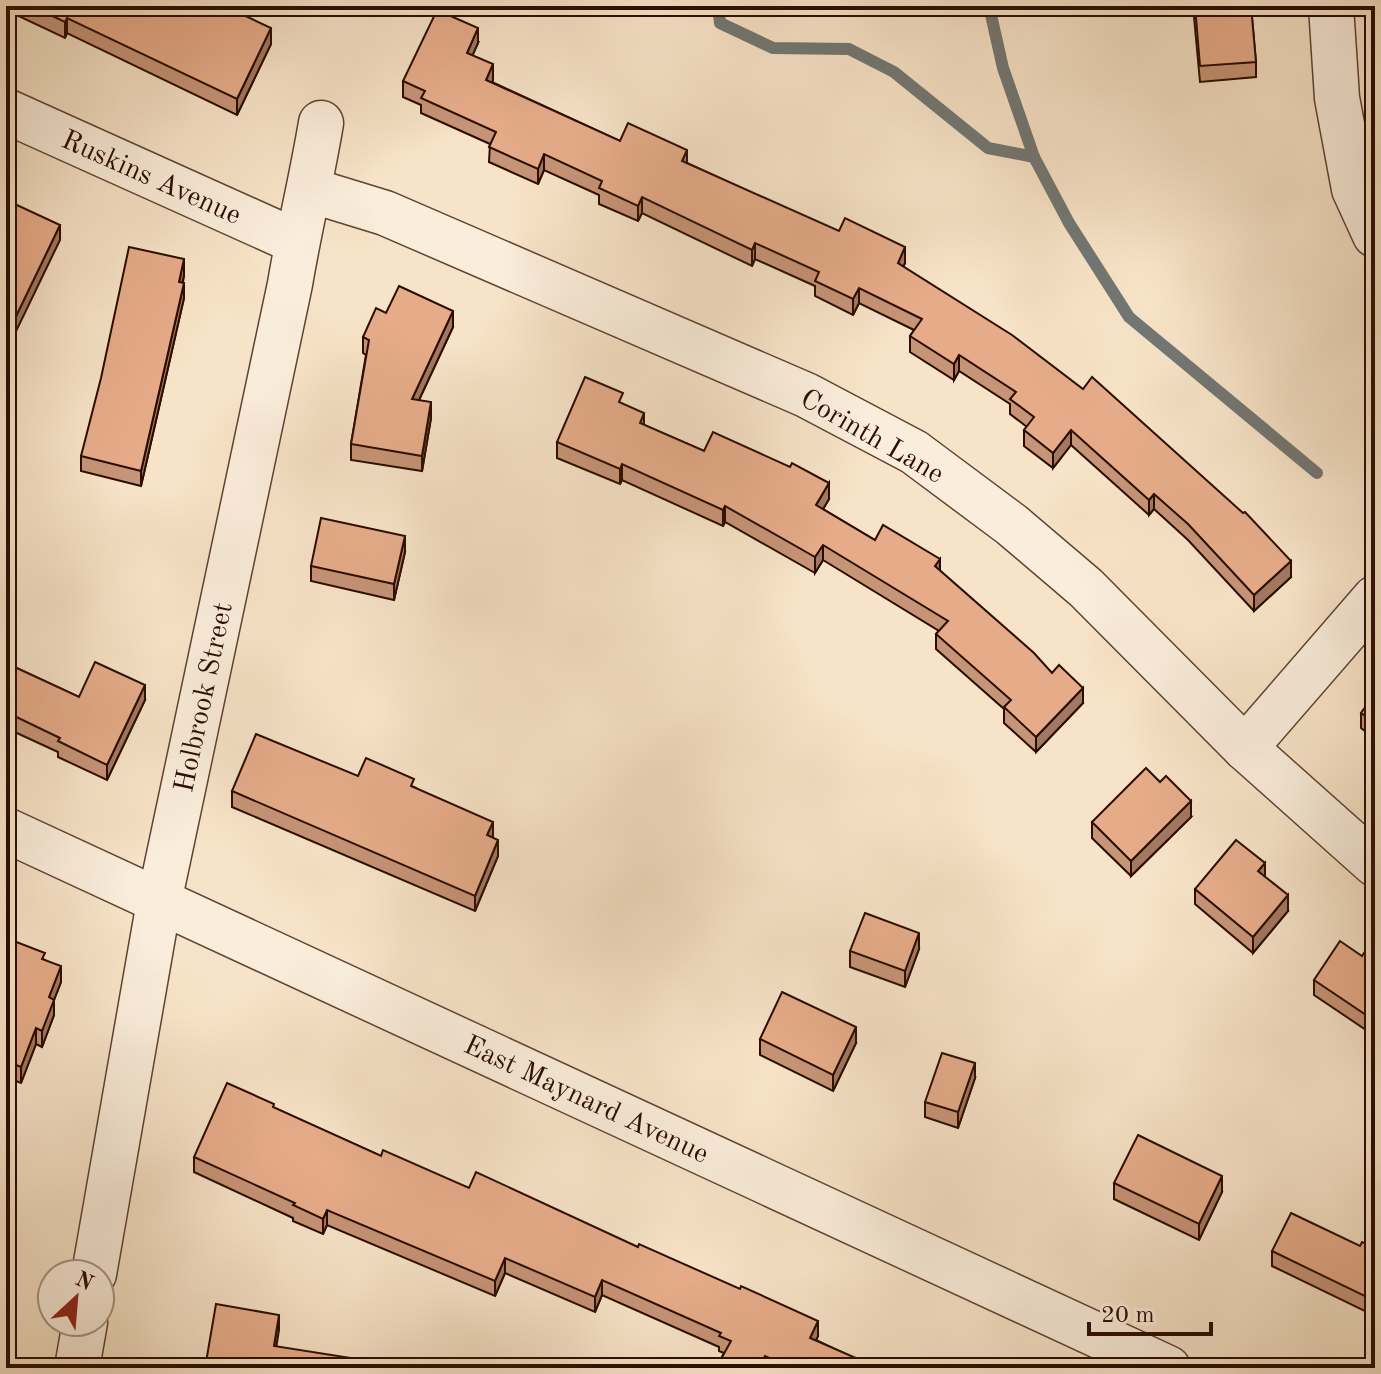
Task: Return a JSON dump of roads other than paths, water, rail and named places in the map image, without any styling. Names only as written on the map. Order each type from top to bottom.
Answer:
[{"type":"street","points":[[1331,6],[1337,98],[1354,189],[1375,235]]},
{"type":"street","name":"Ruskins Avenue","points":[[6,111],[297,242]]},
{"type":"street","name":"Holbrook Street","points":[[97,1258],[159,902],[310,190],[321,123]]},
{"type":"street","name":"Corinth Lane","points":[[310,190],[385,213],[792,388],[914,452],[1012,525],[1086,588],[1245,748],[1375,864]]},
{"type":"street","points":[[1245,748],[1375,598]]},
{"type":"street","name":"East Maynard Avenue","points":[[6,830],[1168,1368]]},
{"type":"street","points":[[77,1368],[82,1338]]},
{"type":"waterway","points":[[718,6],[720,23],[773,48],[849,49],[894,72],[988,148],[1034,157]]},
{"type":"waterway","points":[[989,6],[1003,68],[1034,157],[1069,223],[1129,317],[1317,473]]}]
